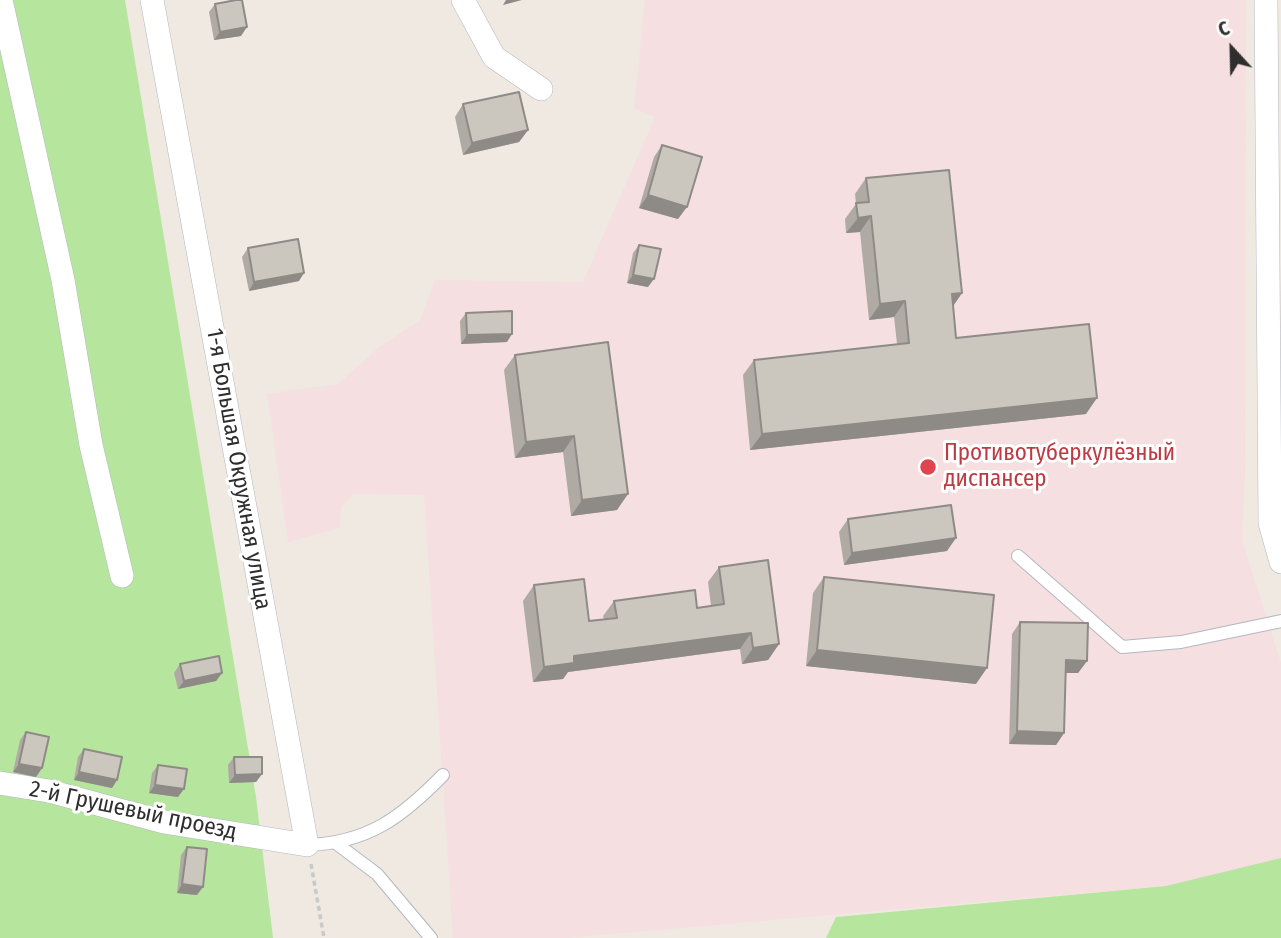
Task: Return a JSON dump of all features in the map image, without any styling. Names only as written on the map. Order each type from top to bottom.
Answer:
[{"type":"street","points":[[1,0],[62,280],[91,445],[122,576]]},
{"type":"street","name":"1-я Большая Окружная улица","points":[[152,0],[307,845]]},
{"type":"street","points":[[463,0],[494,57],[541,89]]},
{"type":"street","points":[[1266,0],[1276,532],[1281,562]]},
{"type":"street","name":"2-й Грушевый проезд","points":[[0,783],[49,790],[163,822],[307,845]]},
{"type":"lane","points":[[1018,556],[1122,647],[1181,642],[1281,621]]},
{"type":"lane","points":[[307,845],[337,844],[374,831],[402,814],[443,775]]},
{"type":"lane","points":[[337,844],[377,874],[431,938]]},
{"type":"path","points":[[307,845],[324,938]]},
{"type":"shaded area","name":"Противотуберкулёзный диспансер","points":[[645,0],[1246,0],[1245,475],[1242,540],[1281,663],[1281,858],[1166,886],[566,938],[453,938],[424,495],[354,494],[341,507],[340,528],[288,542],[267,394],[338,384],[378,348],[420,320],[435,280],[583,282],[655,117],[634,108]],"holes":[[[855,195],[945,354],[898,359],[894,317],[869,319],[860,232],[846,233],[845,219],[857,218]],[[523,602],[606,633],[712,620],[768,660],[742,663],[740,649],[563,672],[563,679],[534,682]],[[1079,636],[1058,673],[1056,744],[1009,743]]]},
{"type":"green space","points":[[0,0],[125,0],[256,797],[273,938],[0,938]]},
{"type":"green space","points":[[1281,858],[1281,938],[826,938],[836,917],[1166,886]]},
{"type":"building","points":[[242,0],[247,27],[220,32],[215,4]]},
{"type":"building","points":[[519,92],[528,130],[472,143],[463,104]]},
{"type":"building","points":[[662,145],[702,157],[687,207],[648,195]]},
{"type":"building","points":[[949,170],[962,293],[952,294],[956,338],[1089,324],[1097,398],[762,434],[754,360],[909,343],[905,301],[880,304],[871,216],[858,218],[856,203],[869,202],[866,178]]},
{"type":"building","points":[[298,239],[304,273],[254,282],[248,248]]},
{"type":"building","points":[[639,245],[661,249],[654,279],[633,275]]},
{"type":"building","points":[[512,311],[512,334],[467,335],[466,313]]},
{"type":"building","points":[[608,342],[628,494],[582,500],[574,436],[526,442],[515,355]]},
{"type":"building","points":[[951,505],[956,538],[852,553],[848,519]]},
{"type":"building","points":[[768,560],[779,644],[753,648],[751,633],[574,656],[574,663],[544,667],[534,585],[584,579],[589,621],[617,618],[614,601],[695,590],[697,608],[724,604],[719,567]]},
{"type":"building","points":[[824,577],[994,595],[987,668],[817,650]]},
{"type":"building","points":[[1020,622],[1088,623],[1087,661],[1066,660],[1064,733],[1017,731]]},
{"type":"building","points":[[219,656],[222,673],[184,681],[180,664]]},
{"type":"building","points":[[26,732],[49,737],[42,768],[19,764]]},
{"type":"building","points":[[84,749],[122,757],[117,780],[79,772]]},
{"type":"building","points":[[234,757],[262,757],[262,774],[235,775]]},
{"type":"building","points":[[158,765],[187,769],[184,789],[155,785]]},
{"type":"building","points":[[187,847],[207,849],[203,887],[182,884]]},
{"type":"place","name":"Противотуберкулёзный диспансер","points":[[928,467]]}]
